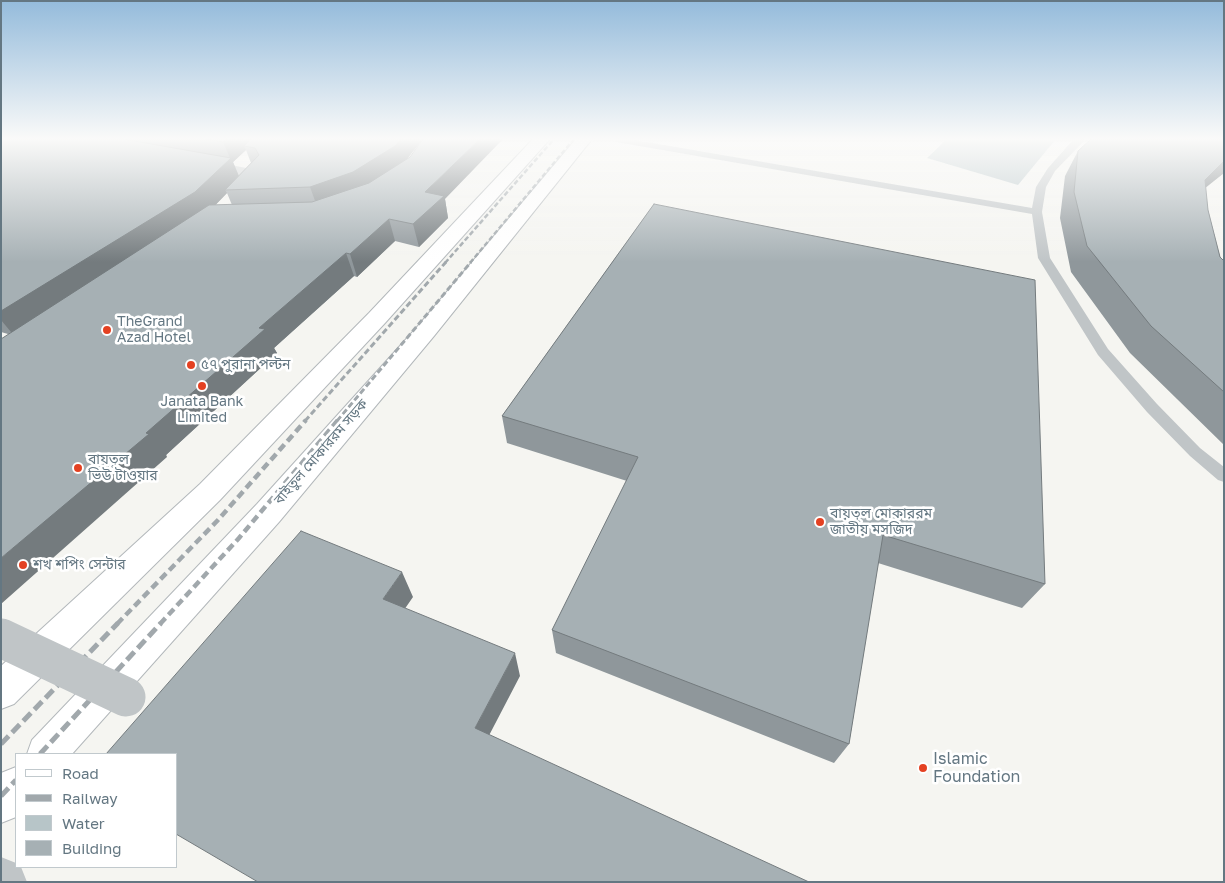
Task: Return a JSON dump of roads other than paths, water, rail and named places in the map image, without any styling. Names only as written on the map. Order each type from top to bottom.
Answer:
[{"type":"main road","points":[[1,691],[210,492],[377,318],[504,180]]},
{"type":"main road","name":"বাইতুল মোকাররম সড়ক","points":[[47,753],[268,513],[426,331],[550,180]]},
{"type":"main road","points":[[1,803],[15,788]]},
{"type":"street","points":[[245,188],[252,180]]},
{"type":"street","points":[[1,638],[126,697]]},
{"type":"street","points":[[1,879],[5,882]]},
{"type":"lane","points":[[854,180],[1037,212]]},
{"type":"lane","points":[[1045,180],[1040,187],[1037,212],[1044,258],[1103,352],[1152,408],[1195,452],[1224,476]]},
{"type":"water","points":[[1002,180],[1022,180],[1018,185]]},
{"type":"railway","points":[[445,263],[518,180]]},
{"type":"railway","points":[[470,263],[539,180]]},
{"type":"railway","points":[[305,421],[446,262]]},
{"type":"railway","points":[[337,421],[471,262]]},
{"type":"railway","points":[[117,624],[218,520],[306,420]]},
{"type":"railway","points":[[160,624],[239,538],[338,420]]},
{"type":"railway","points":[[1,744],[118,623]]},
{"type":"railway","points":[[41,753],[161,623]]},
{"type":"railway","points":[[1,796],[15,781]]},
{"type":"place","name":"TheGrand Azad Hotel","points":[[107,330]]},
{"type":"place","name":"৫৭ পুরানা পল্টন","points":[[191,365]]},
{"type":"place","name":"Janata Bank Limited","points":[[202,386]]},
{"type":"place","name":"বায়তুল ভিউ টাওয়ার","points":[[78,468]]},
{"type":"place","name":"বায়তুল মোকাররম জাতীয় মসজিদ","points":[[820,522]]},
{"type":"place","name":"শখ শপিং সেন্টার","points":[[23,565]]},
{"type":"place","name":"Islamic Foundation","points":[[923,768]]}]
